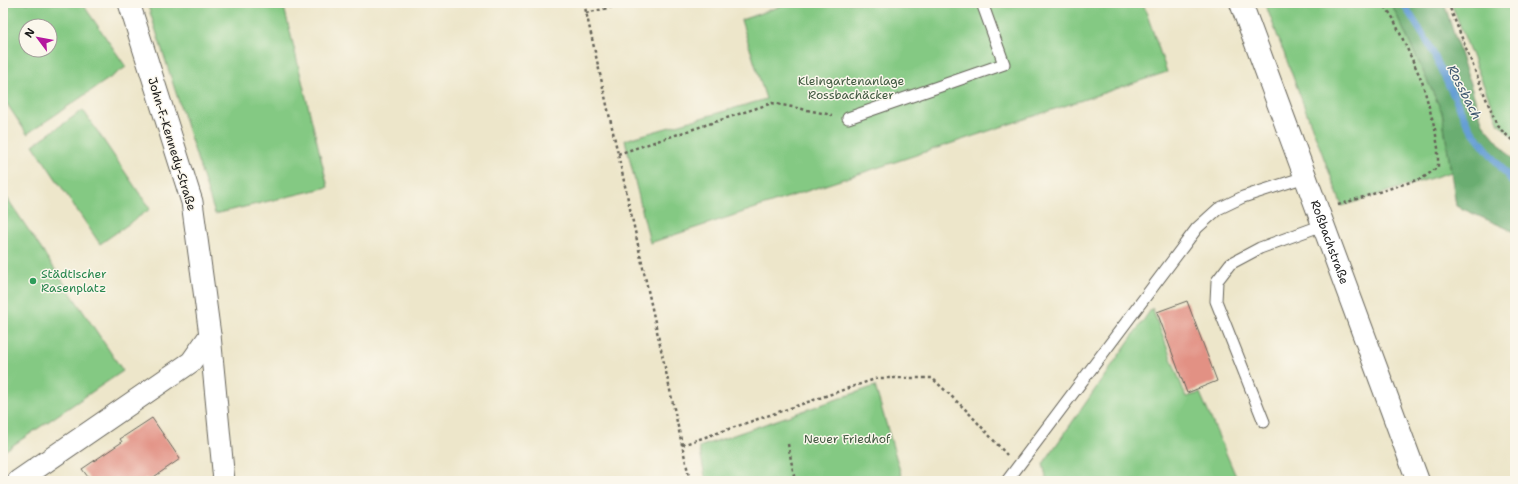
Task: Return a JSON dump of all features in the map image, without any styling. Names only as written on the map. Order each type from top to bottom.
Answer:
[{"type":"street","name":"John-F.-Kennedy-Straße","points":[[129,3],[192,202],[210,334],[224,481]]},
{"type":"street","name":"Roßbachstraße","points":[[1241,3],[1418,481]]},
{"type":"street","points":[[18,481],[191,362],[210,334]]},
{"type":"lane","points":[[848,118],[1004,64],[982,3]]},
{"type":"lane","points":[[1007,481],[1197,228],[1218,209],[1243,197],[1305,177]]},
{"type":"lane","points":[[1264,422],[1216,301],[1217,281],[1230,264],[1236,260],[1260,248],[1323,225]]},
{"type":"path","points":[[584,3],[690,481]]},
{"type":"path","points":[[586,13],[629,3]]},
{"type":"path","points":[[1336,205],[1423,178],[1438,167],[1438,148],[1435,129],[1422,81],[1393,18],[1383,3]]},
{"type":"path","points":[[1448,3],[1497,126],[1515,143]]},
{"type":"path","points":[[618,154],[772,103],[848,118]]},
{"type":"path","points":[[682,445],[878,378],[932,378],[967,411],[1018,467]]},
{"type":"path","points":[[788,444],[795,481]]},
{"type":"green space","points":[[11,3],[82,3],[126,67],[27,134],[3,98],[3,9]]},
{"type":"green space","points":[[147,3],[283,3],[328,187],[215,214]]},
{"type":"green space","name":"Kleingartenanlage Rossbachäcker","points":[[790,3],[1143,3],[1167,72],[650,243],[625,140],[766,99],[741,20]]},
{"type":"green space","points":[[1265,3],[1389,3],[1393,7],[1442,112],[1451,172],[1342,206]]},
{"type":"green space","points":[[1389,3],[1444,3],[1483,124],[1515,162],[1515,232],[1456,206],[1442,112],[1393,7]]},
{"type":"green space","points":[[1451,3],[1515,3],[1515,139],[1499,124]]},
{"type":"green space","points":[[83,110],[150,209],[100,244],[33,145]]},
{"type":"green space","name":"Städtischer Rasenplatz","points":[[3,192],[123,371],[3,452]]},
{"type":"green space","points":[[1152,308],[1186,397],[1200,393],[1238,481],[1047,481],[1043,464]]},
{"type":"green space","name":"Neuer Friedhof","points":[[875,386],[903,481],[706,481],[699,447]]},
{"type":"building","points":[[1187,301],[1217,381],[1187,393],[1157,312]]},
{"type":"building","points":[[152,418],[180,459],[148,481],[146,478],[142,481],[91,481],[82,469],[122,442],[120,439]]},
{"type":"waterway","name":"Rossbach","points":[[1403,3],[1428,43],[1469,127],[1515,185]]},
{"type":"place","name":"Städtischer Rasenplatz","points":[[33,281]]}]
